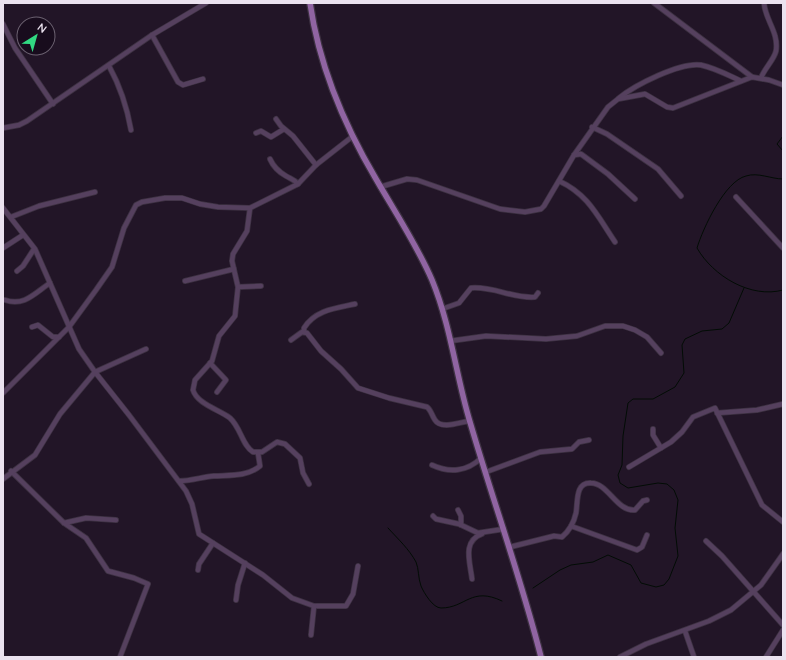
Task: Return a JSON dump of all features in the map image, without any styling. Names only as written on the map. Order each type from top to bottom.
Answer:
[{"type":"main road","points":[[310,3],[319,43],[332,86],[353,136],[380,187],[421,258],[442,309],[469,421],[510,547],[541,657]]},
{"type":"street","points":[[3,128],[19,125],[109,66],[152,35],[206,3]]},
{"type":"street","points":[[654,3],[752,77]]},
{"type":"street","points":[[761,78],[774,56],[776,45],[775,35],[764,3]]},
{"type":"street","points":[[3,24],[15,48],[52,104]]},
{"type":"street","points":[[152,35],[178,82],[183,85],[203,79]]},
{"type":"street","points":[[380,187],[407,178],[417,180],[500,209],[525,212],[541,209],[560,181],[574,155],[592,127],[608,107],[635,87],[670,71],[692,65],[714,69],[741,81]]},
{"type":"street","points":[[109,66],[127,108],[131,130]]},
{"type":"street","points":[[618,99],[645,94],[667,107],[673,108],[752,77],[761,78],[783,85]]},
{"type":"street","points":[[276,118],[284,129],[293,136],[316,165]]},
{"type":"street","points":[[592,127],[607,134],[658,169],[681,196]]},
{"type":"street","points":[[256,133],[261,131],[271,137],[284,129]]},
{"type":"street","points":[[3,393],[69,327],[110,270],[124,228],[136,205],[142,202],[165,198],[182,198],[200,204],[218,207],[250,208],[298,184],[316,165],[353,136]]},
{"type":"street","points":[[574,155],[582,155],[598,166],[635,199]]},
{"type":"street","points":[[270,159],[276,168],[287,177],[294,179],[298,184]]},
{"type":"street","points":[[560,181],[581,194],[590,204],[615,242]]},
{"type":"street","points":[[10,217],[39,206],[95,192]]},
{"type":"street","points":[[736,197],[783,248]]},
{"type":"street","points":[[3,208],[34,249],[59,301],[79,349],[189,496],[199,534],[245,564],[292,598],[314,606],[346,606],[353,594],[358,566]]},
{"type":"street","points":[[250,208],[246,231],[233,254],[234,269],[238,287],[235,316],[218,336],[210,363],[195,380],[194,394],[199,399],[233,421],[241,432],[247,446],[253,452],[258,453],[266,450],[277,442],[285,444],[300,458],[303,473],[309,484]]},
{"type":"street","points":[[3,248],[23,235]]},
{"type":"street","points":[[17,271],[23,266],[34,249]]},
{"type":"street","points":[[185,281],[234,269]]},
{"type":"street","points":[[5,300],[13,303],[20,302],[50,283]]},
{"type":"street","points":[[238,287],[261,286]]},
{"type":"street","points":[[442,309],[459,303],[471,288],[498,290],[529,298],[535,297],[538,293]]},
{"type":"street","points":[[291,340],[304,331],[306,323],[322,312],[355,304]]},
{"type":"street","points":[[32,327],[38,325],[53,337],[60,337]]},
{"type":"street","points":[[450,341],[486,336],[552,339],[577,336],[605,326],[623,326],[635,330],[647,337],[661,353]]},
{"type":"street","points":[[304,331],[358,388],[389,398],[427,407],[435,421],[440,424],[450,425],[469,421]]},
{"type":"street","points":[[3,480],[11,471],[35,455],[60,414],[95,372],[146,349]]},
{"type":"street","points":[[210,363],[226,380],[217,392]]},
{"type":"street","points":[[717,412],[757,410],[783,404]]},
{"type":"street","points":[[629,467],[678,436],[693,417],[715,408],[762,505],[783,522]]},
{"type":"street","points":[[653,429],[653,435],[661,448]]},
{"type":"street","points":[[486,472],[540,452],[572,449],[578,442],[589,440]]},
{"type":"street","points":[[179,481],[213,476],[234,476],[251,471],[260,466],[258,453]]},
{"type":"street","points":[[432,465],[446,470],[456,470],[473,465],[481,458]]},
{"type":"street","points":[[11,471],[64,523],[86,538],[108,571],[134,578],[148,584],[120,657]]},
{"type":"street","points":[[510,547],[554,536],[562,537],[571,526],[576,513],[578,492],[580,487],[586,483],[590,482],[597,485],[625,508],[632,510],[635,510],[643,501],[647,500]]},
{"type":"street","points":[[458,510],[461,516],[461,525]]},
{"type":"street","points":[[433,516],[439,520],[461,525],[478,533],[485,533]]},
{"type":"street","points":[[64,523],[86,518],[116,520]]},
{"type":"street","points":[[571,526],[636,550],[642,547],[646,535]]},
{"type":"street","points":[[472,579],[469,553],[471,542],[475,536],[504,529]]},
{"type":"street","points":[[706,541],[783,625]]},
{"type":"street","points":[[198,570],[198,564],[213,543]]},
{"type":"street","points":[[620,657],[646,644],[685,631],[731,610],[754,592],[769,576],[783,554]]},
{"type":"street","points":[[236,600],[238,585],[245,564]]},
{"type":"street","points":[[311,635],[314,606]]},
{"type":"street","points":[[766,657],[783,630]]},
{"type":"street","points":[[685,631],[694,657]]},
{"type":"waterway","points":[[783,136],[777,144],[783,151]]},
{"type":"waterway","points":[[783,179],[751,175],[738,180],[730,187],[716,206],[704,229],[697,248],[713,268],[734,283],[758,291],[771,292],[783,290]]},
{"type":"waterway","points":[[533,588],[560,570],[571,565],[593,562],[608,555],[631,565],[641,583],[656,587],[664,585],[669,579],[678,556],[675,528],[678,500],[674,490],[667,484],[658,483],[628,488],[620,483],[618,475],[622,465],[623,436],[628,403],[633,399],[653,399],[675,387],[684,373],[682,345],[685,339],[702,331],[722,329],[729,323],[744,288]]},
{"type":"waterway","points":[[388,528],[413,557],[417,565],[421,586],[435,606],[441,608],[450,607],[469,599],[483,596],[492,597],[502,601]]}]
